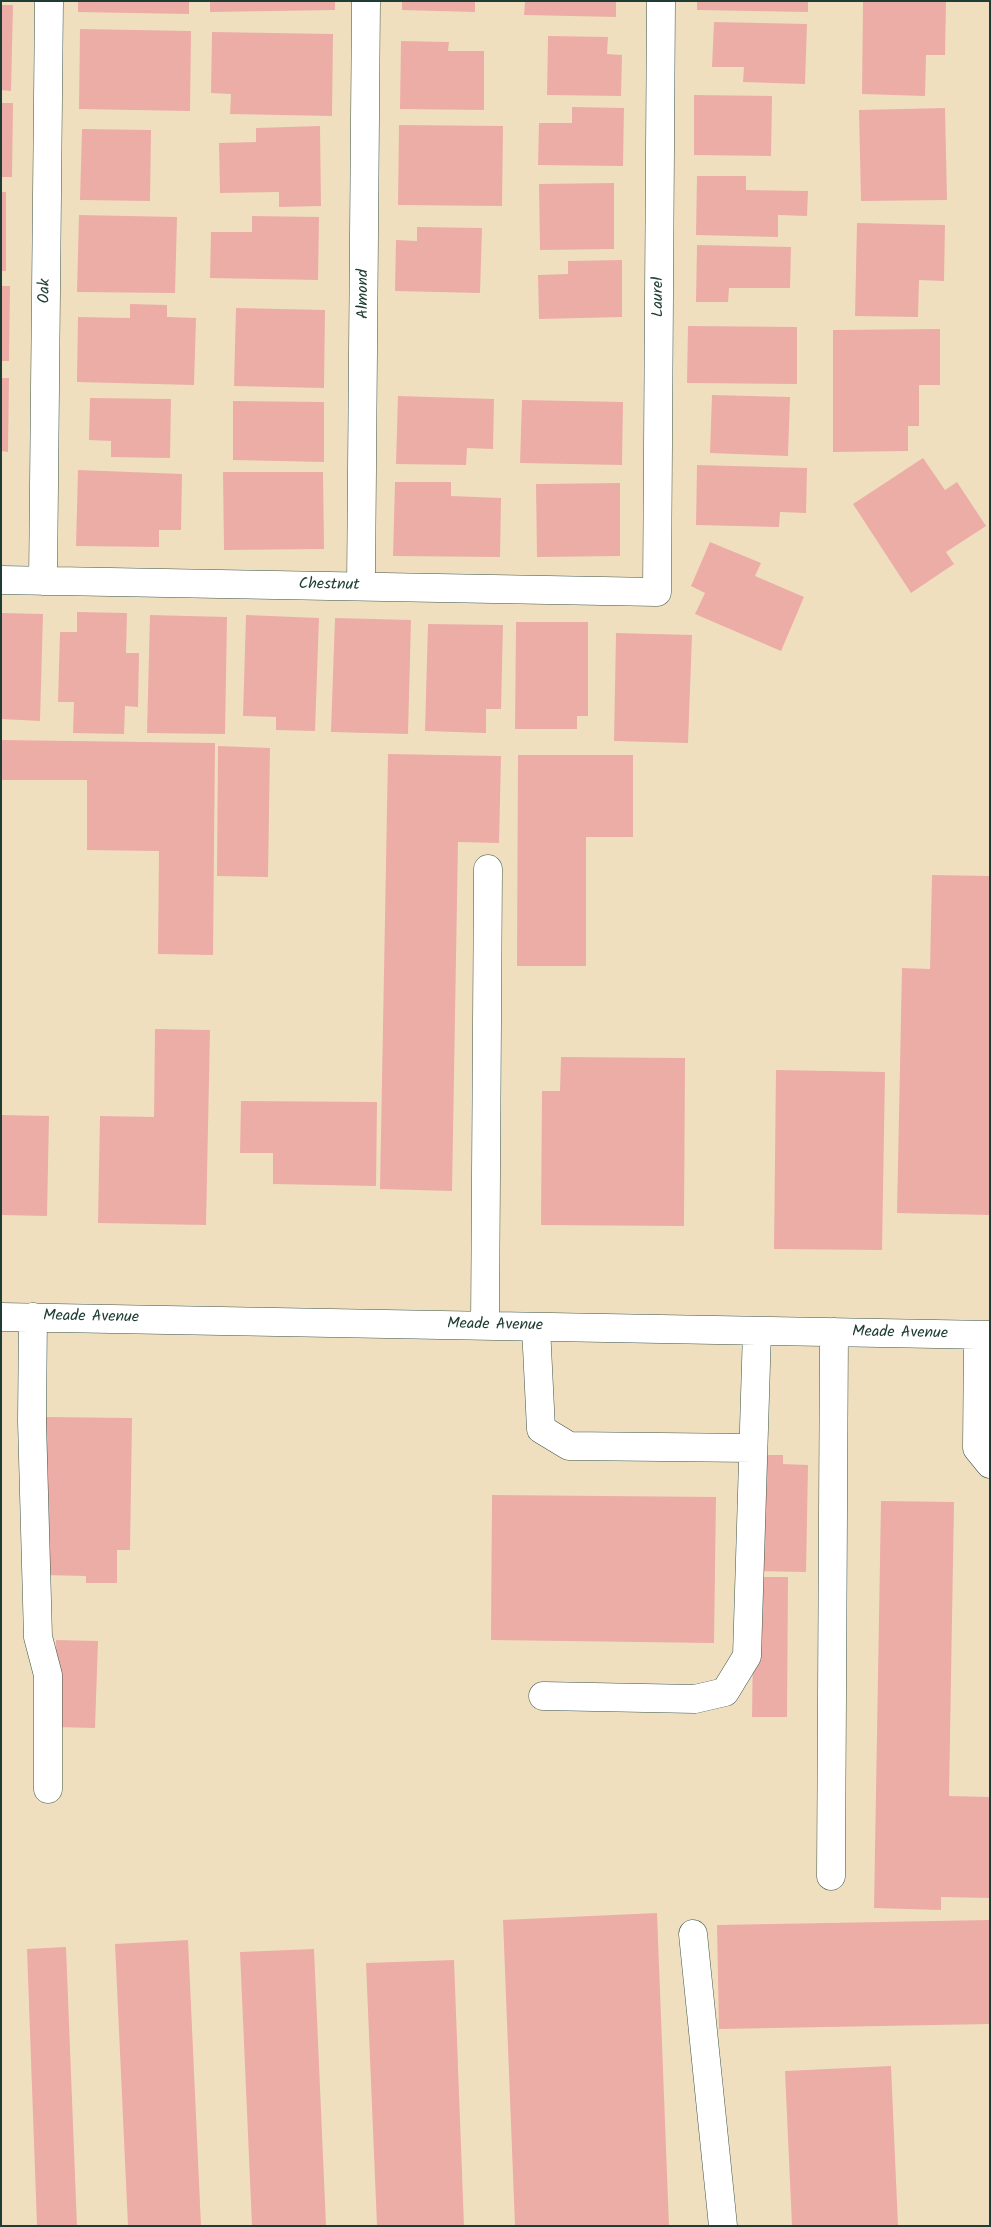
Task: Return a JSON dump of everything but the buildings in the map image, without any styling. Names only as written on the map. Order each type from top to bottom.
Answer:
[{"type":"street","name":"Oak","points":[[43,581],[49,1]]},
{"type":"street","name":"Almond","points":[[361,586],[366,1]]},
{"type":"street","name":"Laurel","points":[[657,592],[661,1]]},
{"type":"street","name":"Chestnut","points":[[1,580],[657,592]]},
{"type":"street","points":[[484,1326],[488,869]]},
{"type":"street","name":"Meade Avenue","points":[[1,1317],[984,1335]]},
{"type":"street","points":[[33,1317],[32,1421],[37,1617],[38,1637],[48,1675],[48,1788]]},
{"type":"street","points":[[536,1327],[541,1429],[569,1446],[752,1448]]},
{"type":"street","points":[[543,1696],[695,1699],[725,1692],[747,1656],[757,1331]]},
{"type":"street","points":[[831,1876],[834,1332]]},
{"type":"street","points":[[984,1335],[977,1448],[990,1464]]},
{"type":"street","points":[[693,1934],[723,2226]]}]
